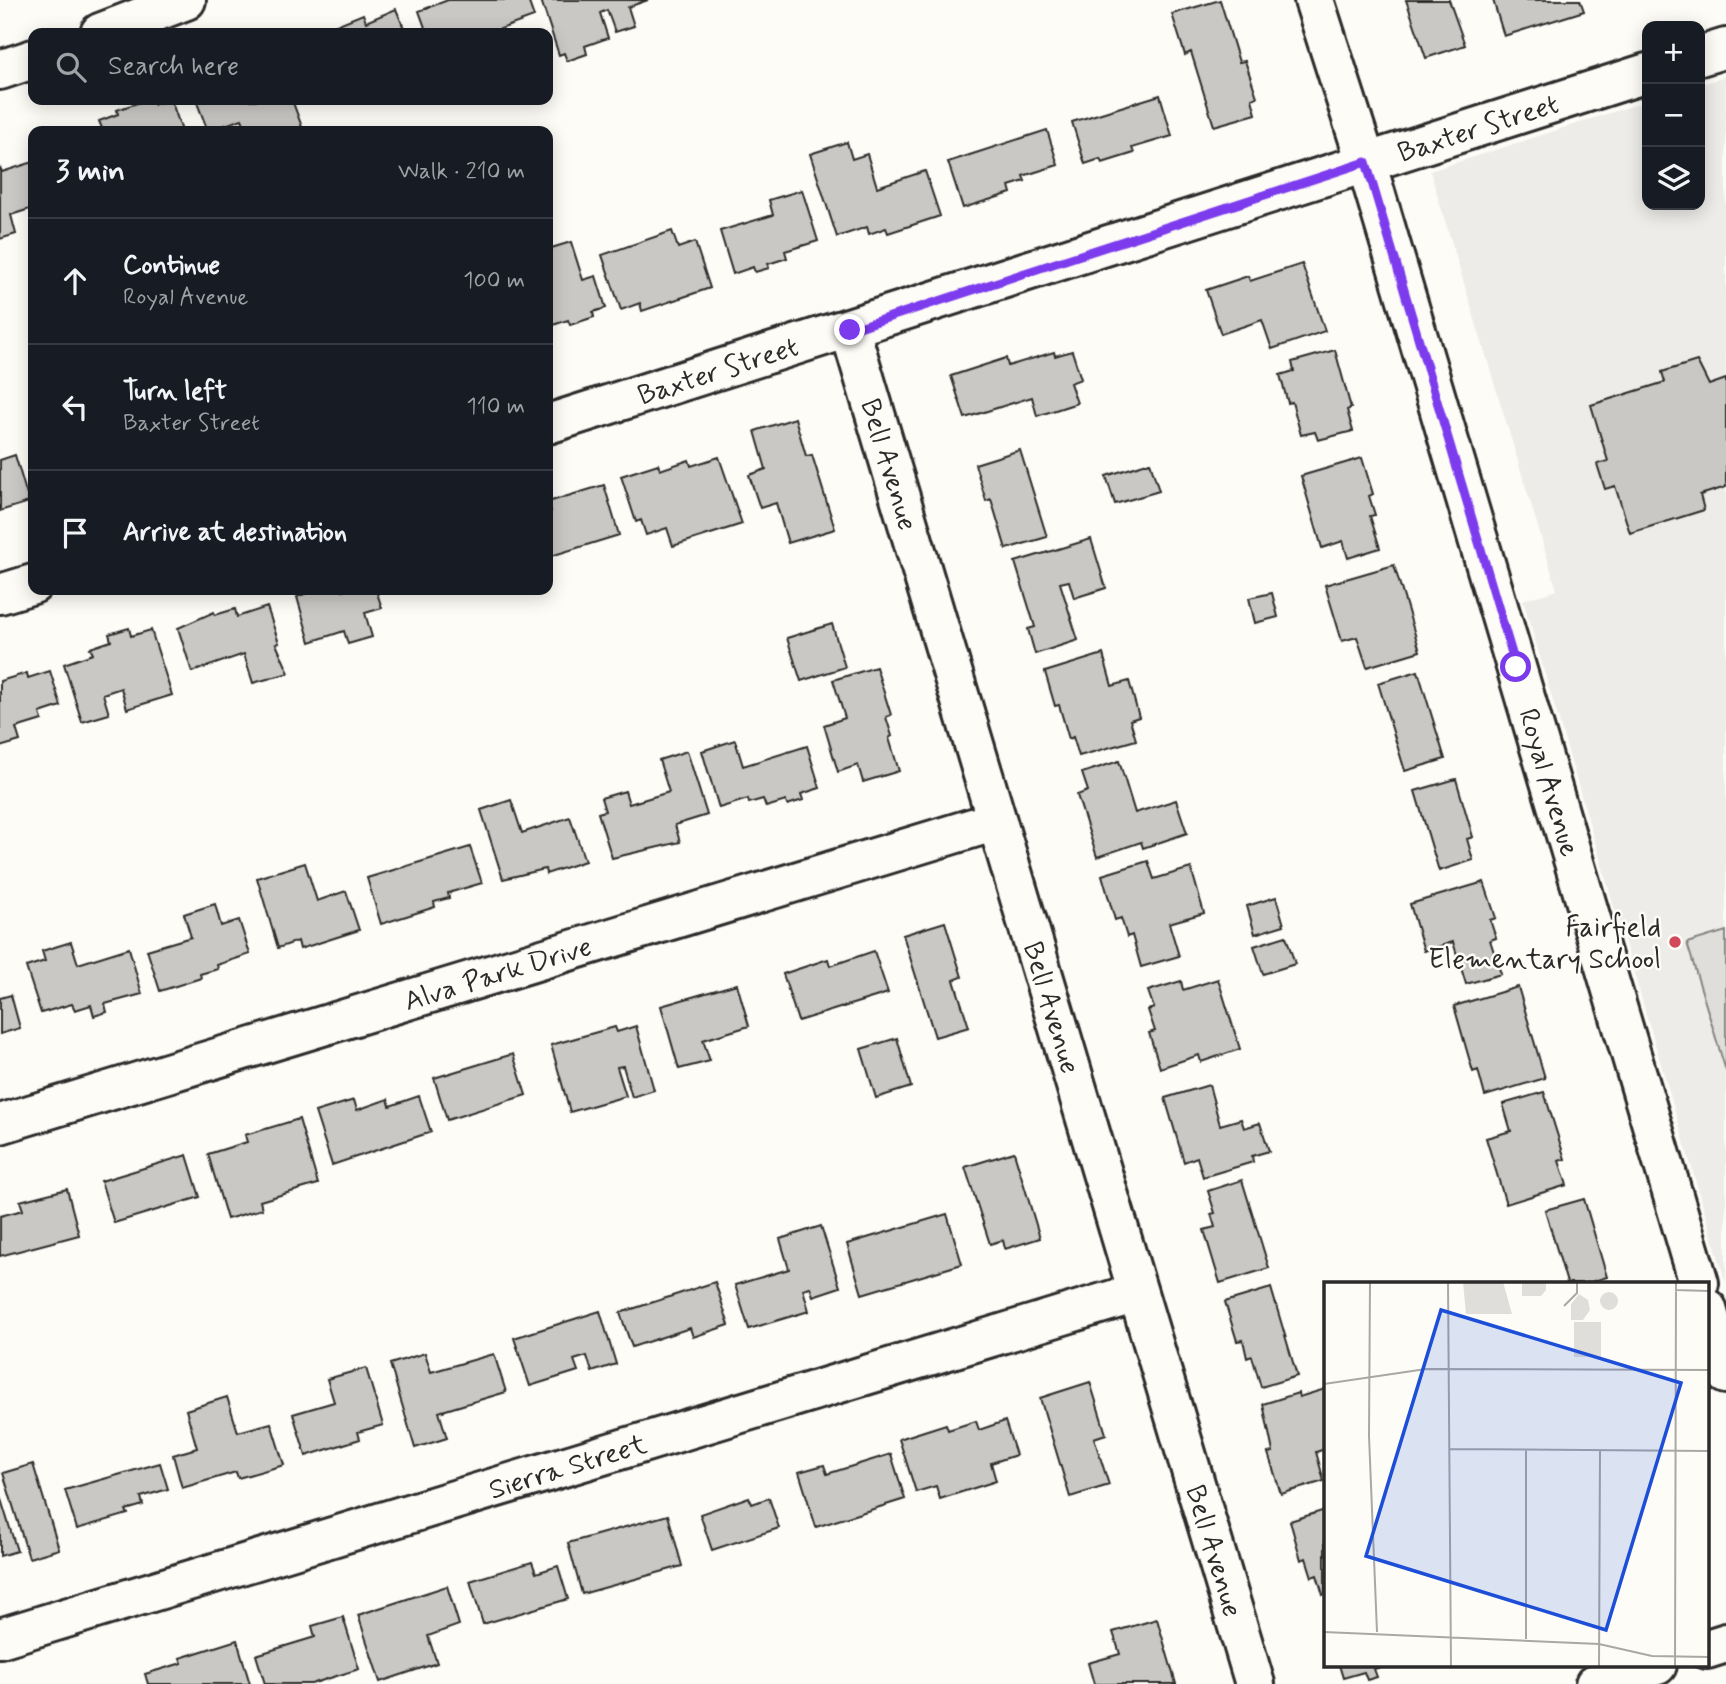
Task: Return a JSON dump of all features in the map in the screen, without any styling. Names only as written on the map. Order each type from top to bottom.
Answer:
[{"type":"street","points":[[113,28],[186,0]]},
{"type":"street","name":"Royal Avenue","points":[[1314,0],[1366,162],[1699,1282]]},
{"type":"street","points":[[1705,54],[1726,48]]},
{"type":"street","points":[[0,70],[28,61]]},
{"type":"street","name":"Baxter Street","points":[[553,422],[850,330],[1642,75]]},
{"type":"street","name":"Bell Avenue","points":[[850,330],[1255,1684]]},
{"type":"street","points":[[0,594],[28,586]]},
{"type":"street","name":"Alva Park Drive","points":[[0,1124],[996,821]]},
{"type":"street","name":"Sierra Street","points":[[0,1637],[1136,1293]]},
{"type":"street","points":[[1708,1312],[1726,1374]]},
{"type":"street","points":[[1708,1649],[1726,1643]]},
{"type":"street","points":[[1595,1684],[1654,1666]]},
{"type":"shaded area","name":"Fairfield Elementary School","points":[[1726,76],[1726,1283],[1523,600],[1557,590],[1430,171],[1642,103],[1642,210],[1705,210],[1705,83]]},
{"type":"shaded area","points":[[1726,931],[1726,1071],[1687,943]]},
{"type":"building","points":[[448,0],[528,0],[534,17],[503,28],[425,28],[419,11]]},
{"type":"building","points":[[541,0],[648,0],[628,7],[634,26],[615,32],[607,10],[600,13],[608,38],[585,46],[587,54],[567,61],[564,53],[559,55],[553,28],[550,28]]},
{"type":"building","points":[[1220,0],[1239,62],[1245,61],[1257,97],[1252,99],[1256,114],[1214,126],[1191,52],[1185,55],[1172,14]]},
{"type":"building","points":[[1406,0],[1449,0],[1465,45],[1426,58]]},
{"type":"building","points":[[1493,0],[1580,0],[1584,11],[1504,36]]},
{"type":"building","points":[[396,9],[404,28],[329,28],[363,14],[366,22]]},
{"type":"building","points":[[1160,95],[1172,136],[1132,148],[1134,153],[1102,163],[1100,159],[1085,164],[1072,122]]},
{"type":"building","points":[[132,105],[173,105],[180,126],[101,126],[99,121],[118,114],[117,110]]},
{"type":"building","points":[[198,105],[294,105],[302,126],[245,126],[242,119],[222,126],[206,126]]},
{"type":"building","points":[[1047,130],[1058,165],[1023,176],[1025,181],[1009,186],[1011,193],[963,208],[948,162]]},
{"type":"building","points":[[847,142],[852,159],[867,154],[877,187],[925,171],[940,216],[888,233],[886,228],[869,234],[867,227],[837,237],[810,154]]},
{"type":"building","points":[[28,164],[28,210],[11,215],[16,234],[0,239],[0,167],[2,172]]},
{"type":"building","points":[[802,190],[818,241],[785,251],[787,258],[768,264],[769,268],[755,272],[753,267],[733,274],[720,231],[773,215],[769,200]]},
{"type":"building","points":[[672,231],[678,248],[695,242],[710,288],[642,311],[640,303],[621,310],[602,255]]},
{"type":"building","points":[[571,242],[583,280],[596,276],[606,308],[593,312],[594,317],[570,325],[568,320],[553,325],[553,247]]},
{"type":"building","points":[[1302,264],[1325,331],[1272,349],[1262,320],[1221,334],[1206,290],[1248,276],[1250,281]]},
{"type":"building","points":[[1335,350],[1351,408],[1347,410],[1353,431],[1318,440],[1315,432],[1301,435],[1292,402],[1288,403],[1280,375],[1294,371],[1292,362]]},
{"type":"building","points":[[1072,351],[1081,379],[1070,383],[1077,403],[1037,416],[1032,397],[965,418],[951,376],[1006,358],[1008,366],[1054,352],[1055,356]]},
{"type":"building","points":[[1697,361],[1709,385],[1726,379],[1726,487],[1700,495],[1704,510],[1630,533],[1615,486],[1605,489],[1597,464],[1608,461],[1591,405],[1665,382],[1662,372]]},
{"type":"building","points":[[795,418],[806,456],[812,455],[835,529],[788,543],[776,503],[760,508],[749,475],[766,469],[755,431]]},
{"type":"building","points":[[1020,450],[1047,537],[1006,549],[991,499],[986,501],[975,464]]},
{"type":"building","points":[[15,455],[28,502],[0,511],[0,460]]},
{"type":"building","points":[[719,457],[742,524],[673,546],[667,528],[646,535],[641,520],[636,522],[621,476],[658,464],[660,470],[689,460],[691,466]]},
{"type":"building","points":[[1362,458],[1373,494],[1369,496],[1375,515],[1370,516],[1380,548],[1348,558],[1343,541],[1322,548],[1301,476]]},
{"type":"building","points":[[1150,462],[1159,491],[1115,504],[1106,476]]},
{"type":"building","points":[[604,485],[619,535],[553,555],[553,500]]},
{"type":"building","points":[[1091,539],[1106,588],[1074,598],[1069,581],[1060,583],[1078,640],[1035,654],[1028,629],[1035,627],[1015,562]]},
{"type":"building","points":[[1394,565],[1420,651],[1367,667],[1357,637],[1342,641],[1325,585]]},
{"type":"building","points":[[1272,593],[1278,617],[1255,623],[1249,598]]},
{"type":"building","points":[[378,595],[382,608],[365,613],[372,637],[348,644],[344,631],[310,642],[297,597]]},
{"type":"building","points":[[267,607],[279,643],[276,644],[289,673],[253,683],[244,654],[192,672],[178,628],[214,612],[215,615],[235,609],[237,617]]},
{"type":"building","points":[[832,624],[845,667],[801,681],[787,638]]},
{"type":"building","points":[[129,628],[131,636],[151,630],[172,695],[127,709],[121,688],[103,694],[109,714],[82,722],[64,664],[93,654],[90,648],[111,641],[109,634]]},
{"type":"building","points":[[1103,654],[1112,686],[1129,681],[1139,717],[1130,720],[1136,740],[1079,756],[1073,737],[1069,739],[1059,705],[1055,706],[1045,672]]},
{"type":"building","points":[[876,667],[891,715],[886,717],[892,736],[889,738],[899,771],[863,782],[858,765],[838,772],[824,725],[845,718],[833,680]]},
{"type":"building","points":[[50,671],[61,706],[40,713],[42,720],[16,728],[20,741],[0,747],[0,681],[27,673],[28,678]]},
{"type":"building","points":[[1418,671],[1445,759],[1405,771],[1378,683]]},
{"type":"building","points":[[735,740],[743,766],[807,746],[820,788],[801,794],[803,800],[787,805],[786,801],[766,807],[763,799],[749,803],[748,799],[719,808],[702,751]]},
{"type":"building","points":[[687,751],[707,815],[675,825],[680,842],[612,858],[598,813],[605,811],[601,798],[625,791],[629,804],[669,792],[659,760]]},
{"type":"building","points":[[1119,761],[1135,813],[1176,800],[1187,833],[1143,848],[1141,842],[1097,857],[1077,795],[1088,791],[1082,773]]},
{"type":"building","points":[[1456,779],[1473,837],[1467,839],[1473,860],[1439,871],[1415,791]]},
{"type":"building","points":[[511,800],[522,833],[570,817],[585,861],[546,874],[545,869],[503,879],[481,810]]},
{"type":"building","points":[[470,847],[482,883],[448,893],[449,898],[434,902],[435,907],[381,924],[367,878]]},
{"type":"building","points":[[1148,861],[1154,879],[1191,868],[1204,913],[1169,923],[1179,956],[1141,967],[1132,935],[1127,937],[1121,918],[1115,920],[1102,875]]},
{"type":"building","points":[[305,863],[317,901],[346,891],[359,930],[300,949],[298,941],[278,948],[257,878]]},
{"type":"building","points":[[1484,882],[1496,918],[1490,920],[1496,938],[1490,940],[1501,974],[1466,984],[1453,942],[1424,951],[1410,904]]},
{"type":"building","points":[[1276,897],[1284,925],[1255,934],[1247,906]]},
{"type":"building","points":[[215,904],[221,926],[239,920],[250,954],[217,965],[218,969],[200,974],[201,978],[160,991],[147,950],[191,937],[184,914]]},
{"type":"building","points":[[945,922],[962,977],[954,980],[969,1027],[935,1037],[903,935]]},
{"type":"building","points":[[1286,936],[1295,964],[1263,974],[1254,946]]},
{"type":"building","points":[[71,942],[78,964],[129,948],[142,994],[105,1004],[107,1012],[94,1016],[91,1005],[75,1010],[72,1004],[41,1013],[26,967],[45,961],[42,951]]},
{"type":"building","points":[[874,951],[888,993],[798,1021],[783,974],[828,959],[830,966]]},
{"type":"building","points":[[1218,979],[1240,1049],[1201,1062],[1199,1055],[1160,1068],[1149,1033],[1155,1031],[1148,1010],[1154,1008],[1148,991],[1181,981],[1183,990]]},
{"type":"building","points":[[737,984],[749,1026],[703,1040],[710,1061],[679,1069],[661,1006]]},
{"type":"building","points":[[1518,987],[1545,1078],[1485,1096],[1478,1070],[1473,1072],[1454,1006]]},
{"type":"building","points":[[11,995],[20,1028],[0,1034],[0,998]]},
{"type":"building","points":[[636,1026],[654,1090],[632,1097],[623,1066],[617,1067],[626,1096],[570,1112],[551,1045],[615,1027],[617,1032]]},
{"type":"building","points":[[897,1038],[911,1087],[876,1098],[861,1049]]},
{"type":"building","points":[[513,1054],[526,1095],[447,1120],[434,1078]]},
{"type":"building","points":[[1209,1085],[1220,1125],[1241,1119],[1244,1128],[1260,1123],[1269,1151],[1252,1156],[1253,1162],[1203,1177],[1197,1157],[1184,1162],[1165,1098]]},
{"type":"building","points":[[1544,1092],[1565,1159],[1559,1161],[1567,1185],[1506,1204],[1486,1138],[1511,1131],[1503,1104]]},
{"type":"building","points":[[419,1096],[431,1132],[332,1165],[315,1112],[354,1100],[357,1110],[388,1099],[390,1106]]},
{"type":"building","points":[[299,1119],[318,1184],[260,1201],[262,1209],[227,1219],[208,1154],[247,1142],[245,1135]]},
{"type":"building","points":[[1014,1152],[1040,1238],[1005,1249],[1003,1240],[990,1244],[965,1167]]},
{"type":"building","points":[[187,1155],[200,1197],[114,1223],[101,1181]]},
{"type":"building","points":[[1242,1180],[1269,1268],[1220,1283],[1204,1230],[1215,1227],[1211,1214],[1215,1213],[1208,1191]]},
{"type":"building","points":[[67,1189],[79,1235],[0,1256],[0,1216],[23,1210],[20,1201]]},
{"type":"building","points":[[1584,1199],[1607,1277],[1590,1282],[1567,1282],[1545,1210]]},
{"type":"building","points":[[947,1214],[962,1264],[862,1294],[847,1244]]},
{"type":"building","points":[[821,1226],[840,1287],[813,1296],[810,1287],[803,1289],[809,1311],[749,1329],[735,1285],[789,1269],[780,1239]]},
{"type":"building","points":[[715,1282],[729,1325],[693,1337],[690,1328],[632,1347],[620,1313]]},
{"type":"building","points":[[1271,1288],[1297,1376],[1261,1387],[1252,1356],[1247,1358],[1243,1340],[1237,1341],[1225,1302]]},
{"type":"building","points":[[600,1311],[616,1364],[592,1372],[587,1356],[574,1360],[578,1371],[530,1386],[514,1338]]},
{"type":"building","points":[[425,1353],[431,1372],[494,1354],[506,1392],[439,1412],[447,1438],[415,1448],[390,1364]]},
{"type":"building","points":[[366,1368],[383,1425],[358,1432],[360,1439],[306,1456],[293,1414],[334,1402],[327,1379]]},
{"type":"building","points":[[1090,1382],[1106,1434],[1094,1438],[1109,1485],[1070,1497],[1040,1398]]},
{"type":"building","points":[[1324,1389],[1324,1449],[1316,1452],[1324,1481],[1281,1494],[1268,1453],[1273,1452],[1263,1404],[1298,1393],[1299,1397]]},
{"type":"building","points":[[227,1397],[238,1432],[271,1423],[284,1465],[238,1478],[236,1472],[182,1488],[173,1455],[197,1448],[186,1410]]},
{"type":"building","points":[[976,1421],[979,1430],[1005,1421],[1016,1455],[991,1463],[996,1481],[940,1499],[936,1486],[916,1492],[899,1439],[946,1424],[948,1430]]},
{"type":"building","points":[[891,1454],[905,1499],[816,1527],[799,1472],[824,1465],[827,1474]]},
{"type":"building","points":[[160,1463],[168,1489],[141,1497],[143,1505],[126,1510],[128,1514],[77,1529],[65,1490]]},
{"type":"building","points":[[33,1464],[59,1549],[29,1558],[3,1473]]},
{"type":"building","points":[[0,1496],[17,1551],[0,1556]]},
{"type":"building","points":[[749,1497],[752,1504],[769,1498],[779,1528],[712,1550],[700,1514]]},
{"type":"building","points":[[1324,1510],[1323,1595],[1317,1575],[1312,1577],[1306,1558],[1301,1560],[1290,1521]]},
{"type":"building","points":[[668,1515],[682,1566],[582,1594],[568,1543]]},
{"type":"building","points":[[532,1562],[536,1573],[558,1566],[568,1599],[483,1624],[470,1581]]},
{"type":"building","points":[[447,1586],[459,1625],[428,1636],[437,1663],[380,1682],[358,1615]]},
{"type":"building","points":[[343,1617],[359,1669],[311,1684],[265,1684],[256,1655],[315,1637],[312,1626]]},
{"type":"building","points":[[1157,1619],[1176,1684],[1094,1684],[1088,1663],[1120,1654],[1113,1632]]},
{"type":"building","points":[[237,1640],[250,1684],[148,1684],[145,1674],[182,1663],[180,1658]]},
{"type":"building","points":[[1339,1666],[1384,1666],[1374,1669],[1377,1677],[1367,1680],[1364,1672],[1343,1678]]},
{"type":"place","name":"Fairfield Elementary School","points":[[1675,942]]},
{"type":"route","points":[[850,330],[1366,162],[1516,667]]}]
